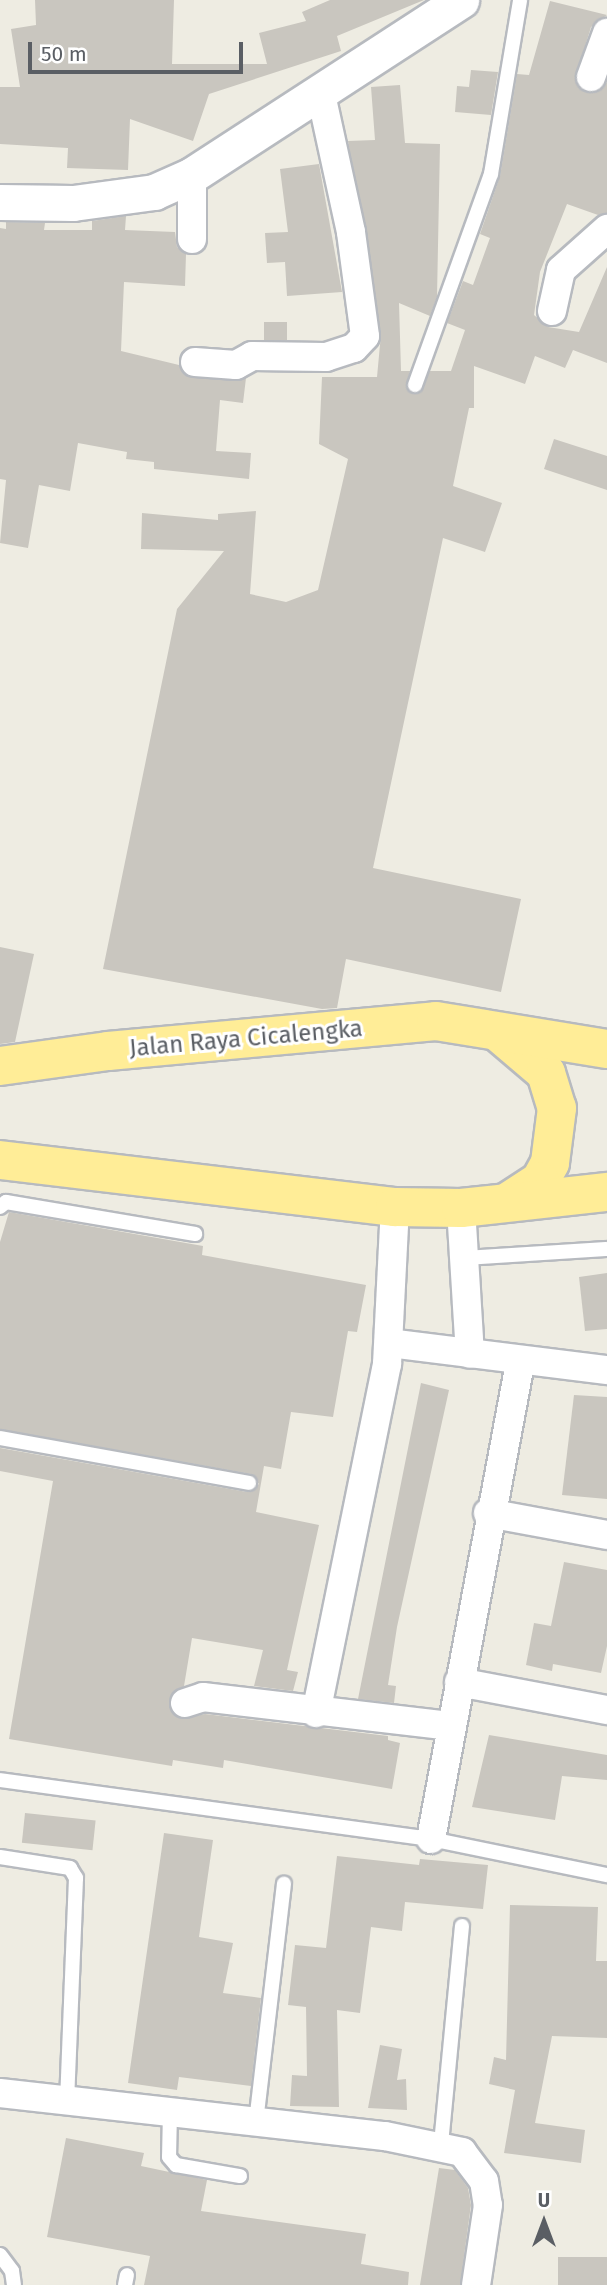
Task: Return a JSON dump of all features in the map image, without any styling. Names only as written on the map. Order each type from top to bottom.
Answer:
[{"type":"highway","name":"Jalan Raya Cicalengka","points":[[0,1066],[108,1051],[436,1021],[607,1049]]},
{"type":"highway","points":[[493,1029],[546,1073],[557,1108],[550,1163],[540,1181],[508,1202]]},
{"type":"highway","points":[[0,1160],[395,1207],[461,1208],[607,1192]]},
{"type":"street","points":[[0,202],[122,200],[192,175],[461,0]]},
{"type":"street","points":[[591,77],[607,33]]},
{"type":"street","points":[[195,362],[236,365],[252,356],[326,356],[354,348],[365,335],[351,232],[320,90]]},
{"type":"street","points":[[192,175],[192,239]]},
{"type":"street","points":[[552,311],[561,270],[607,229]]},
{"type":"street","points":[[316,1713],[390,1343],[395,1207]]},
{"type":"street","points":[[461,1208],[470,1354]]},
{"type":"street","points":[[390,1343],[520,1362],[607,1370]]},
{"type":"street","points":[[431,1839],[488,1513],[520,1362]]},
{"type":"street","points":[[488,1513],[607,1535]]},
{"type":"street","points":[[459,1682],[607,1710]]},
{"type":"street","points":[[186,1703],[203,1697],[316,1713],[449,1726]]},
{"type":"street","points":[[0,2093],[442,2144],[463,2152],[484,2180],[488,2205],[476,2285]]},
{"type":"lane","points":[[415,385],[491,174],[520,0]]},
{"type":"lane","points":[[0,1207],[6,1202],[195,1234]]},
{"type":"lane","points":[[464,1258],[607,1249]]},
{"type":"lane","points":[[0,1438],[249,1483]]},
{"type":"lane","points":[[0,1780],[431,1839],[607,1875]]},
{"type":"lane","points":[[0,1857],[70,1868],[76,1878],[67,2101]]},
{"type":"lane","points":[[256,2122],[284,1884]]},
{"type":"lane","points":[[442,2144],[462,1926]]},
{"type":"lane","points":[[170,2111],[169,2157],[176,2165],[240,2176]]},
{"type":"lane","points":[[0,2255],[12,2271],[14,2285]]},
{"type":"building","points":[[35,0],[174,0],[172,64],[267,64],[259,33],[306,21],[302,12],[330,0],[424,0],[337,36],[341,51],[209,94],[193,141],[130,119],[128,170],[67,168],[68,148],[0,144],[0,87],[20,87],[11,29],[36,25]]},
{"type":"building","points":[[550,1],[607,15],[591,27],[575,79],[579,88],[593,93],[607,82],[607,213],[598,215],[567,204],[540,272],[534,315],[548,327],[579,332],[607,267],[607,363],[573,350],[565,368],[535,356],[525,384],[474,366],[474,408],[469,408],[453,486],[502,503],[485,552],[443,538],[373,868],[521,899],[501,992],[346,959],[337,1008],[322,1009],[103,969],[177,609],[224,551],[141,549],[142,513],[218,520],[218,514],[256,511],[250,594],[286,602],[318,590],[348,459],[319,444],[322,377],[377,377],[381,334],[348,141],[375,140],[371,87],[400,85],[405,143],[440,144],[437,297],[430,316],[399,303],[401,371],[410,371],[406,387],[417,394],[430,371],[451,371],[465,330],[447,323],[463,281],[473,285],[490,238],[480,234],[500,176],[517,74],[529,75]]},
{"type":"building","points":[[471,70],[498,72],[491,115],[455,112],[457,86],[469,87]]},
{"type":"building","points":[[319,164],[342,292],[287,296],[285,262],[267,263],[265,233],[288,232],[280,169]]},
{"type":"building","points":[[126,216],[125,230],[175,232],[177,247],[186,254],[185,286],[124,282],[121,351],[179,365],[193,378],[246,378],[243,403],[220,400],[216,451],[251,453],[249,479],[154,469],[154,462],[126,459],[127,452],[78,443],[70,491],[39,485],[28,548],[0,543],[6,480],[0,479],[0,228],[6,229],[6,222],[45,223],[44,230],[92,230],[92,221]]},
{"type":"building","points":[[264,322],[287,322],[287,340],[264,340]]},
{"type":"building","points":[[554,439],[607,456],[607,490],[544,469]]},
{"type":"building","points":[[0,947],[34,954],[15,1042],[0,1044]]},
{"type":"building","points":[[9,1212],[203,1246],[202,1255],[366,1285],[357,1332],[348,1331],[333,1417],[291,1412],[281,1469],[264,1466],[256,1512],[319,1525],[287,1670],[298,1672],[293,1691],[254,1686],[263,1650],[192,1638],[184,1686],[169,1700],[174,1715],[182,1719],[205,1714],[388,1736],[388,1740],[400,1743],[392,1789],[224,1760],[223,1768],[173,1760],[172,1766],[9,1739],[53,1481],[0,1471],[0,1448],[247,1492],[259,1484],[251,1474],[0,1429],[0,1242]]},
{"type":"building","points":[[607,1273],[607,1329],[585,1331],[579,1277]]},
{"type":"building","points":[[421,1383],[449,1390],[397,1627],[388,1685],[396,1686],[394,1703],[358,1699]]},
{"type":"building","points":[[574,1395],[607,1397],[607,1499],[562,1495]]},
{"type":"building","points":[[564,1562],[607,1570],[607,1646],[601,1673],[553,1664],[552,1671],[526,1665],[534,1623],[551,1626]]},
{"type":"building","points":[[489,1735],[607,1755],[607,1780],[562,1776],[555,1820],[472,1807]]},
{"type":"building","points":[[25,1813],[96,1820],[92,1850],[22,1843]]},
{"type":"building","points":[[164,1833],[213,1840],[199,1937],[233,1943],[223,1993],[261,1998],[251,2086],[179,2077],[177,2090],[128,2083]]},
{"type":"building","points":[[337,1856],[419,1865],[420,1859],[488,1865],[483,1909],[405,1902],[402,1931],[371,1927],[360,2013],[337,2010],[339,2107],[290,2106],[292,2075],[307,2076],[306,2007],[288,2005],[295,1945],[326,1948]]},
{"type":"building","points":[[510,1905],[598,1907],[596,1961],[607,1961],[607,2038],[552,2036],[535,2123],[585,2130],[581,2163],[504,2153],[515,2090],[489,2084],[494,2057],[506,2060]]},
{"type":"building","points":[[380,2045],[402,2049],[397,2080],[406,2079],[407,2110],[368,2108]]},
{"type":"building","points":[[66,2138],[144,2153],[141,2166],[207,2180],[201,2211],[366,2234],[361,2264],[409,2272],[408,2285],[144,2285],[150,2256],[47,2237]]},
{"type":"building","points":[[439,2168],[455,2170],[468,2188],[471,2205],[460,2285],[420,2285]]},
{"type":"building","points":[[558,2257],[607,2257],[607,2285],[558,2285]]}]
